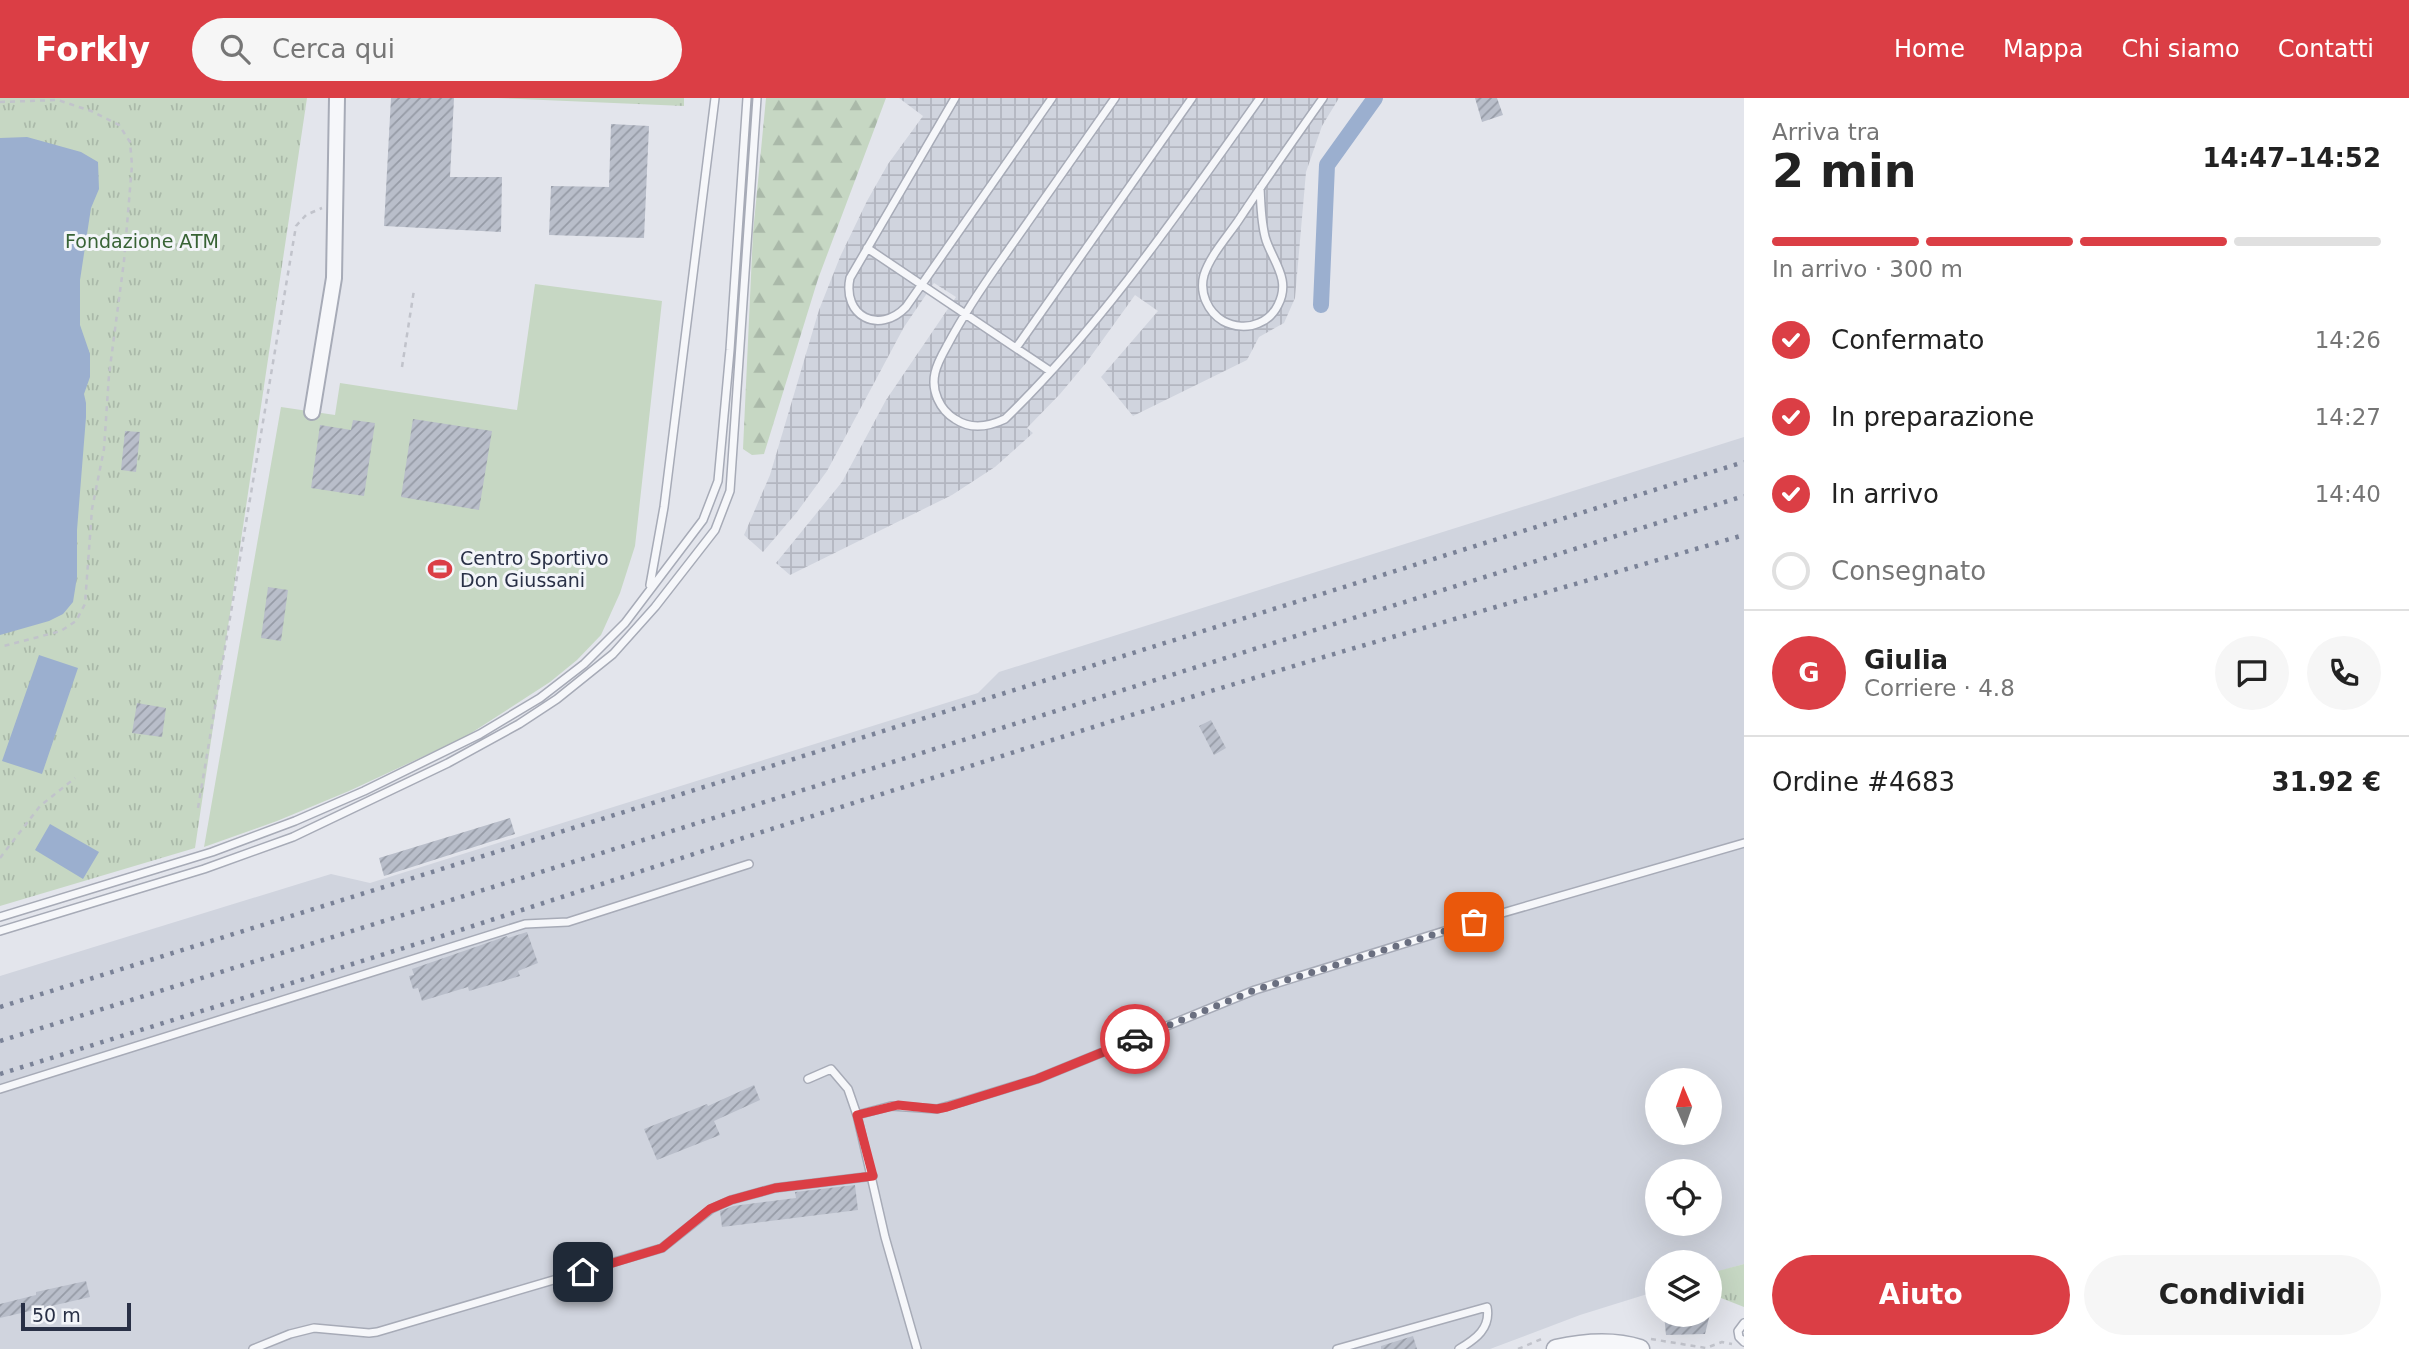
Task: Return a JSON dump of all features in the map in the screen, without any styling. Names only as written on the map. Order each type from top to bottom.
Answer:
[{"type":"street","points":[[312,412],[334,278],[337,98]]},
{"type":"street","points":[[1559,1348],[1614,1343],[1640,1349]]},
{"type":"street","points":[[1559,1348],[1590,1349]]},
{"type":"lane","points":[[648,592],[657,556],[664,507],[715,98]]},
{"type":"lane","points":[[0,917],[234,844],[295,821],[443,753],[540,698],[574,672],[619,630],[703,520],[718,481],[747,98]]},
{"type":"lane","points":[[0,931],[251,853],[293,837],[448,763],[519,724],[557,699],[612,654],[655,607],[715,530],[730,491],[757,98]]},
{"type":"lane","points":[[955,98],[850,278],[849,298],[860,314],[878,321],[898,315],[1052,98]]},
{"type":"lane","points":[[1115,98],[964,313],[934,374],[934,390],[939,404],[961,424],[976,427],[991,425],[1004,419],[1076,343],[1167,229],[1260,98]]},
{"type":"lane","points":[[1016,348],[1192,98]]},
{"type":"lane","points":[[1260,188],[1266,240],[1282,276],[1282,298],[1268,318],[1249,326],[1239,326],[1229,324],[1212,312],[1203,291],[1204,277],[1209,264],[1260,188],[1323,98]]},
{"type":"lane","points":[[867,248],[1050,371]]},
{"type":"lane","points":[[857,1115],[891,1105],[937,1109],[962,1102],[1054,1073],[1255,990],[1744,842]]},
{"type":"lane","points":[[0,1089],[526,924],[568,922],[749,864]]},
{"type":"lane","points":[[808,1079],[831,1069],[848,1089],[873,1176],[916,1349]]},
{"type":"lane","points":[[253,1349],[290,1334],[314,1328],[369,1334],[377,1332],[662,1248],[710,1209],[731,1200],[775,1188],[873,1176]]},
{"type":"lane","points":[[1337,1349],[1488,1307],[1487,1323],[1481,1332],[1459,1349]]},
{"type":"lane","points":[[1744,1323],[1738,1331],[1744,1342]]},
{"type":"path","points":[[0,102],[58,100],[91,111],[119,125],[130,142],[132,165],[104,449],[92,509],[85,604],[76,621],[61,631],[0,647]]},
{"type":"path","points":[[198,808],[296,226],[306,215],[335,203]]},
{"type":"path","points":[[402,367],[414,290]]},
{"type":"path","points":[[0,858],[40,806],[75,778]]},
{"type":"path","points":[[1706,1348],[1721,1342],[1734,1345]]},
{"type":"shaded area","points":[[899,98],[1339,98],[1322,126],[1306,172],[1295,298],[1284,323],[1259,337],[1247,360],[1133,416],[1101,377],[1158,311],[1135,295],[1086,363],[1027,428],[1033,433],[995,467],[952,495],[790,575],[776,563],[842,482],[886,400],[956,297],[934,283],[904,327],[827,471],[763,552],[744,535],[770,475],[819,310],[840,257],[867,201],[888,164],[923,116]]},
{"type":"shaded area","points":[[1744,437],[1744,1264],[1722,1270],[1722,1250],[1645,1250],[1645,1295],[1580,1315],[1490,1349],[0,1349],[0,976],[331,874],[370,883],[978,693],[999,672]]},
{"type":"green space","name":"Fondazione ATM","points":[[0,98],[307,98],[195,848],[0,906]]},
{"type":"green space","points":[[497,98],[684,98],[684,106]]},
{"type":"green space","points":[[766,98],[886,98],[818,279],[764,454],[752,455],[743,449],[753,233]]},
{"type":"green space","name":"Centro Sportivo Don Giussani","points":[[535,284],[662,301],[635,546],[620,593],[601,635],[577,660],[550,682],[465,737],[349,791],[204,847],[281,407],[335,415],[340,383],[517,410]]},
{"type":"green space","points":[[1744,1264],[1744,1307],[1722,1298],[1722,1270]]},
{"type":"water","points":[[27,137],[81,152],[98,162],[99,189],[91,208],[80,280],[80,325],[90,354],[90,377],[84,394],[86,417],[77,530],[77,577],[73,602],[63,614],[49,621],[0,635],[0,138]]},
{"type":"water","points":[[39,655],[78,668],[42,774],[2,761]]},
{"type":"water","points":[[50,824],[99,852],[83,879],[35,850]]},
{"type":"building","points":[[391,98],[454,98],[450,177],[502,177],[501,232],[384,226]]},
{"type":"building","points":[[1475,98],[1497,98],[1503,115],[1482,122]]},
{"type":"building","points":[[611,124],[649,126],[644,238],[549,235],[551,186],[609,187]]},
{"type":"building","points":[[413,419],[492,431],[479,510],[401,497]]},
{"type":"building","points":[[353,420],[375,423],[364,496],[311,488],[320,425],[351,430]]},
{"type":"building","points":[[125,431],[140,432],[136,472],[121,470]]},
{"type":"building","points":[[268,587],[288,590],[281,641],[261,638]]},
{"type":"building","points":[[137,703],[166,708],[162,737],[132,733]]},
{"type":"building","points":[[1211,720],[1226,748],[1214,755],[1199,726]]},
{"type":"building","points":[[510,818],[515,834],[384,876],[379,858]]},
{"type":"building","points":[[527,932],[538,963],[518,971],[520,976],[469,991],[468,987],[422,1001],[418,988],[413,989],[409,976],[414,975],[412,969],[507,936],[508,938]]},
{"type":"building","points":[[754,1085],[760,1100],[714,1121],[720,1135],[657,1160],[644,1129],[707,1104],[708,1106]]},
{"type":"building","points":[[855,1185],[858,1210],[722,1227],[720,1211],[733,1206],[796,1198],[795,1192]]},
{"type":"building","points":[[86,1281],[90,1297],[0,1318],[0,1304],[36,1295],[36,1292]]},
{"type":"building","points":[[1665,1327],[1707,1327],[1705,1334],[1666,1335]]},
{"type":"building","points":[[1413,1336],[1417,1349],[1381,1349],[1381,1346]]},
{"type":"waterway","points":[[1321,305],[1327,165],[1375,98]]},
{"type":"railway","points":[[0,1007],[1744,462]]},
{"type":"railway","points":[[0,1041],[1744,496]]},
{"type":"railway","points":[[0,1074],[439,937],[1125,717],[1744,535]]},
{"type":"way so far","points":[[1135,1039],[1255,990],[1474,922]]},
{"type":"place","name":"Centro Sportivo Don Giussani","points":[[440,569]]},
{"type":"route","points":[[583,1272],[662,1248],[710,1209],[731,1200],[775,1188],[873,1176],[857,1115],[891,1105],[937,1109],[947,1107],[1054,1073],[1135,1039]]}]
